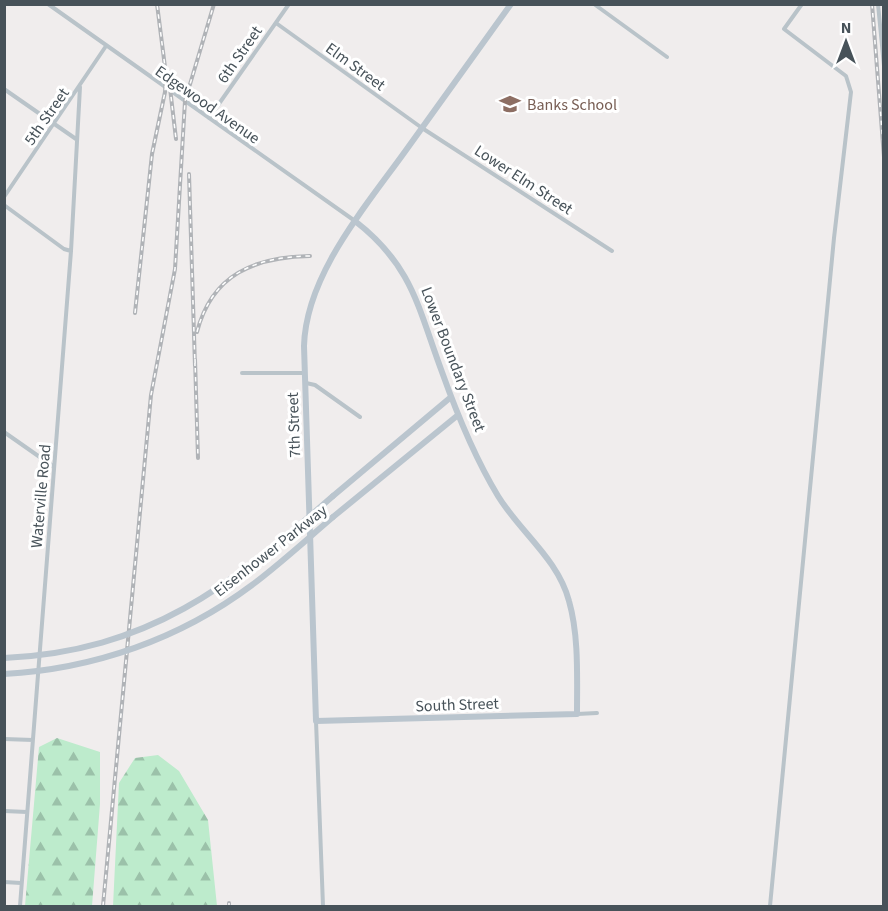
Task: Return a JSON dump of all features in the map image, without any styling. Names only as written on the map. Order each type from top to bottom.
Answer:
[{"type":"street","name":"Edgewood Avenue","points":[[48,4],[355,221]]},
{"type":"street","name":"6th Street","points":[[209,118],[290,4]]},
{"type":"street","name":"7th Street","points":[[323,906],[305,382],[304,330],[309,306],[322,278],[355,221],[511,4]]},
{"type":"street","points":[[594,4],[668,57]]},
{"type":"street","points":[[770,906],[834,238],[851,92],[846,76],[784,30],[802,4]]},
{"type":"street","points":[[878,4],[884,66]]},
{"type":"street","name":"Elm Street","points":[[276,23],[422,128]]},
{"type":"street","name":"5th Street","points":[[4,197],[106,46]]},
{"type":"street","name":"Waterville Road","points":[[20,906],[71,251],[80,87]]},
{"type":"street","points":[[4,89],[76,140]]},
{"type":"street","name":"Lower Elm Street","points":[[422,128],[612,251]]},
{"type":"street","points":[[4,205],[64,249],[71,251]]},
{"type":"street","name":"Lower Boundary Street","points":[[355,221],[395,259],[412,287],[458,415],[498,497],[552,565],[569,600],[574,629],[577,714]]},
{"type":"street","points":[[242,373],[305,373]]},
{"type":"street","points":[[305,382],[315,385],[360,417]]},
{"type":"street","name":"Eisenhower Parkway","points":[[4,658],[90,646],[134,632],[186,608],[247,569],[451,397]]},
{"type":"street","name":"Eisenhower Parkway","points":[[4,674],[80,664],[134,649],[168,635],[210,612],[251,585],[458,415]]},
{"type":"street","points":[[4,432],[55,468]]},
{"type":"street","name":"South Street","points":[[316,721],[597,713]]},
{"type":"street","points":[[4,739],[33,740]]},
{"type":"street","points":[[4,811],[27,812]]},
{"type":"street","points":[[4,882],[21,883]]},
{"type":"green space","points":[[57,738],[100,752],[100,804],[92,906],[25,906],[39,747]]},
{"type":"green space","points":[[158,755],[179,771],[208,820],[217,906],[113,906],[119,783],[135,758]]},
{"type":"railway","points":[[135,313],[152,154],[165,92],[166,75],[157,4]]},
{"type":"railway","points":[[103,906],[151,395],[175,269],[185,101],[214,4]]},
{"type":"railway","points":[[872,4],[884,157]]},
{"type":"railway","points":[[170,88],[176,139]]},
{"type":"railway","points":[[189,174],[195,366]]},
{"type":"railway","points":[[197,332],[213,296],[239,273],[271,260],[310,256]]},
{"type":"railway","points":[[195,359],[198,458]]},
{"type":"place","name":"Banks School","points":[[510,104]]}]
